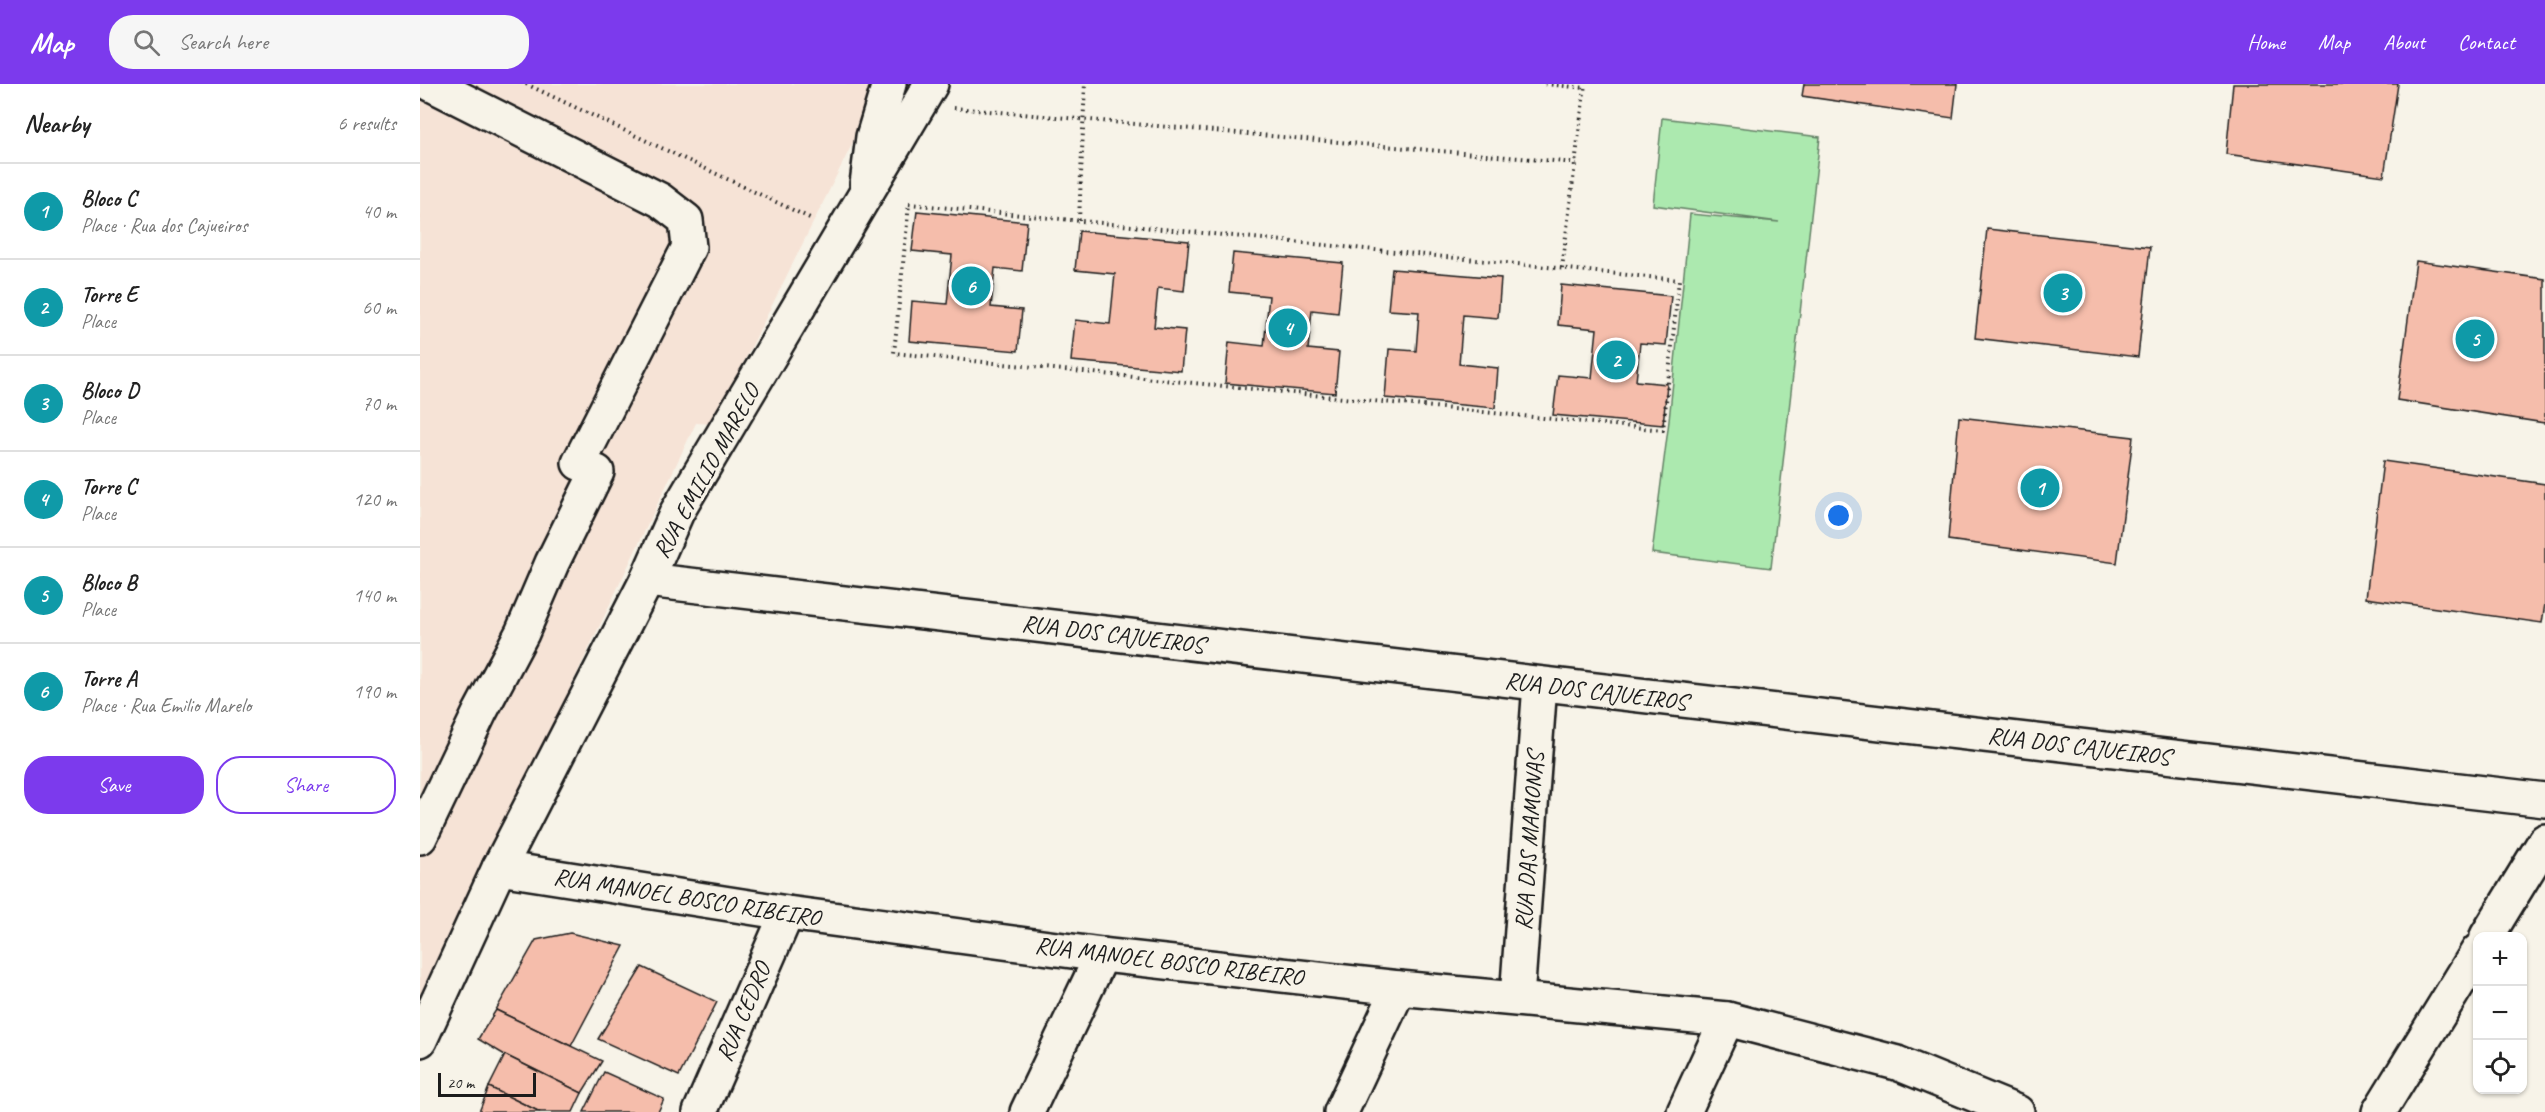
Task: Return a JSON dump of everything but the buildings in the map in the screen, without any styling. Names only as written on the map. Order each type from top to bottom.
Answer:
[{"type":"street","points":[[420,837],[480,712],[522,633],[552,563],[588,467],[689,247],[686,220],[660,200],[430,84]]},
{"type":"street","points":[[865,197],[873,137],[890,84]]},
{"type":"street","name":"RUA EMILIO MARELO","points":[[499,868],[647,580],[677,512],[925,95]]},
{"type":"street","name":"RUA DOS CAJUEIROS","points":[[647,580],[2545,800]]},
{"type":"street","name":"RUA DAS MAMONAS","points":[[1517,998],[1540,684]]},
{"type":"street","points":[[2489,932],[2545,841]]},
{"type":"street","points":[[420,1040],[499,868]]},
{"type":"street","name":"RUA MANOEL BOSCO RIBEIRO","points":[[499,868],[786,913],[1102,955],[1399,988],[1727,1019],[1897,1064],[2017,1112]]},
{"type":"street","name":"RUA CEDRO","points":[[700,1112],[786,913]]},
{"type":"street","points":[[1027,1112],[1102,955]]},
{"type":"street","points":[[2379,1112],[2473,959]]},
{"type":"street","points":[[1341,1112],[1399,988]]},
{"type":"street","points":[[1684,1112],[1727,1019]]},
{"type":"path","points":[[526,84],[842,234]]},
{"type":"path","points":[[1079,220],[1085,84]]},
{"type":"path","points":[[1545,84],[1585,86],[1562,268]]},
{"type":"path","points":[[925,95],[1083,117],[1576,163]]},
{"type":"path","points":[[909,204],[1079,220],[1678,280],[1663,430],[894,353],[909,204]]},
{"type":"shaded area","points":[[420,84],[882,84],[713,424],[696,423],[420,1004]]},
{"type":"green space","points":[[1662,118],[1820,137],[1771,568],[1652,553],[1669,421],[1690,214],[1779,222],[1653,205]]},
{"type":"place","name":"Torre A","points":[[971,286]]},
{"type":"place","name":"Bloco D","points":[[2063,293]]},
{"type":"place","name":"Torre C","points":[[1288,328]]},
{"type":"place","name":"Bloco B","points":[[2475,339]]},
{"type":"place","name":"Torre E","points":[[1616,360]]},
{"type":"place","name":"Bloco C","points":[[2040,488]]}]
